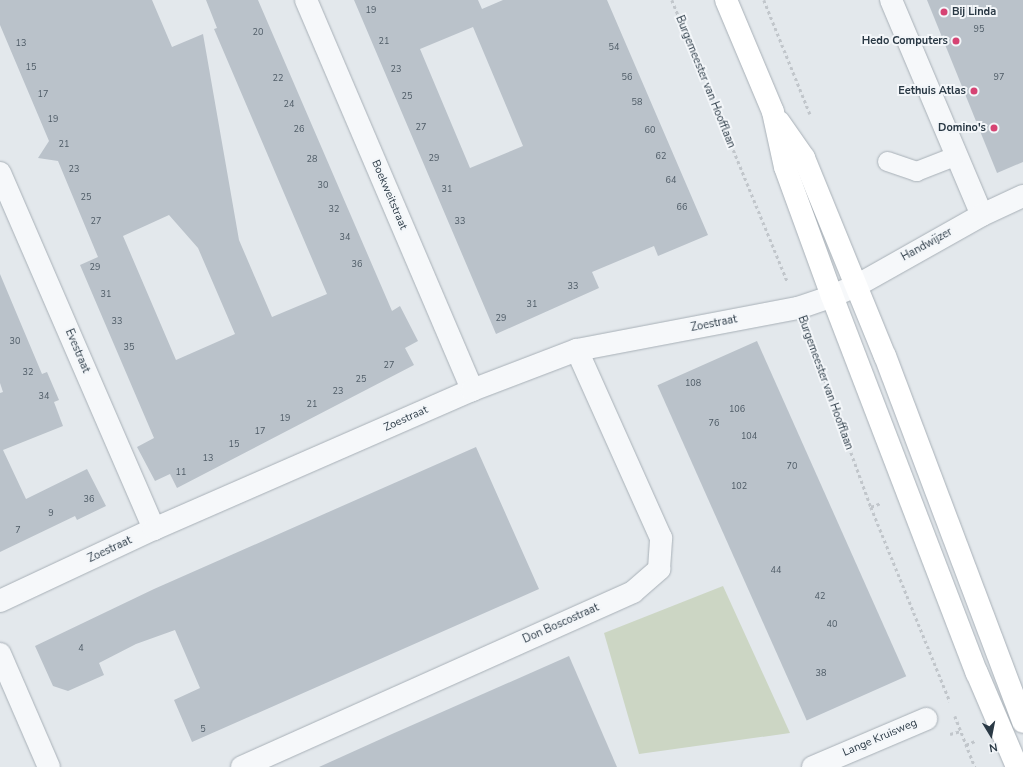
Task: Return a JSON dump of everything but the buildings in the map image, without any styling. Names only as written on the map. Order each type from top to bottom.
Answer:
[{"type":"main road","points":[[726,0],[773,112],[785,167],[832,296],[1017,767]]},
{"type":"main road","points":[[773,112],[804,158],[856,286],[1022,714]]},
{"type":"street","name":"Boekweitstraat","points":[[306,0],[472,390]]},
{"type":"street","points":[[891,0],[982,215]]},
{"type":"street","name":"Evestraat","points":[[0,173],[154,529]]},
{"type":"street","name":"Handwijzer","points":[[832,296],[856,286],[982,215],[1023,196]]},
{"type":"street","name":"Zoestraat","points":[[0,601],[154,529],[472,390],[577,350],[798,308],[832,296]]},
{"type":"street","name":"Don Boscostraat","points":[[242,767],[633,592],[658,569],[661,538],[577,350]]},
{"type":"street","points":[[0,654],[49,767]]},
{"type":"street","points":[[998,719],[1022,714]]},
{"type":"street","name":"Lange Kruisweg","points":[[812,767],[926,719]]},
{"type":"lane","points":[[887,161],[916,172],[957,155]]},
{"type":"path","name":"Burgemeester van Hoofflaan","points":[[672,0],[798,308],[871,507],[975,767]]},
{"type":"green space","points":[[723,586],[790,733],[639,754],[604,633]]},
{"type":"place","name":"Bij Linda","points":[[944,12]]},
{"type":"place","name":"Hedo Computers","points":[[956,41]]},
{"type":"place","name":"Eethuis Atlas","points":[[974,91]]},
{"type":"place","name":"Domino's","points":[[994,128]]}]
